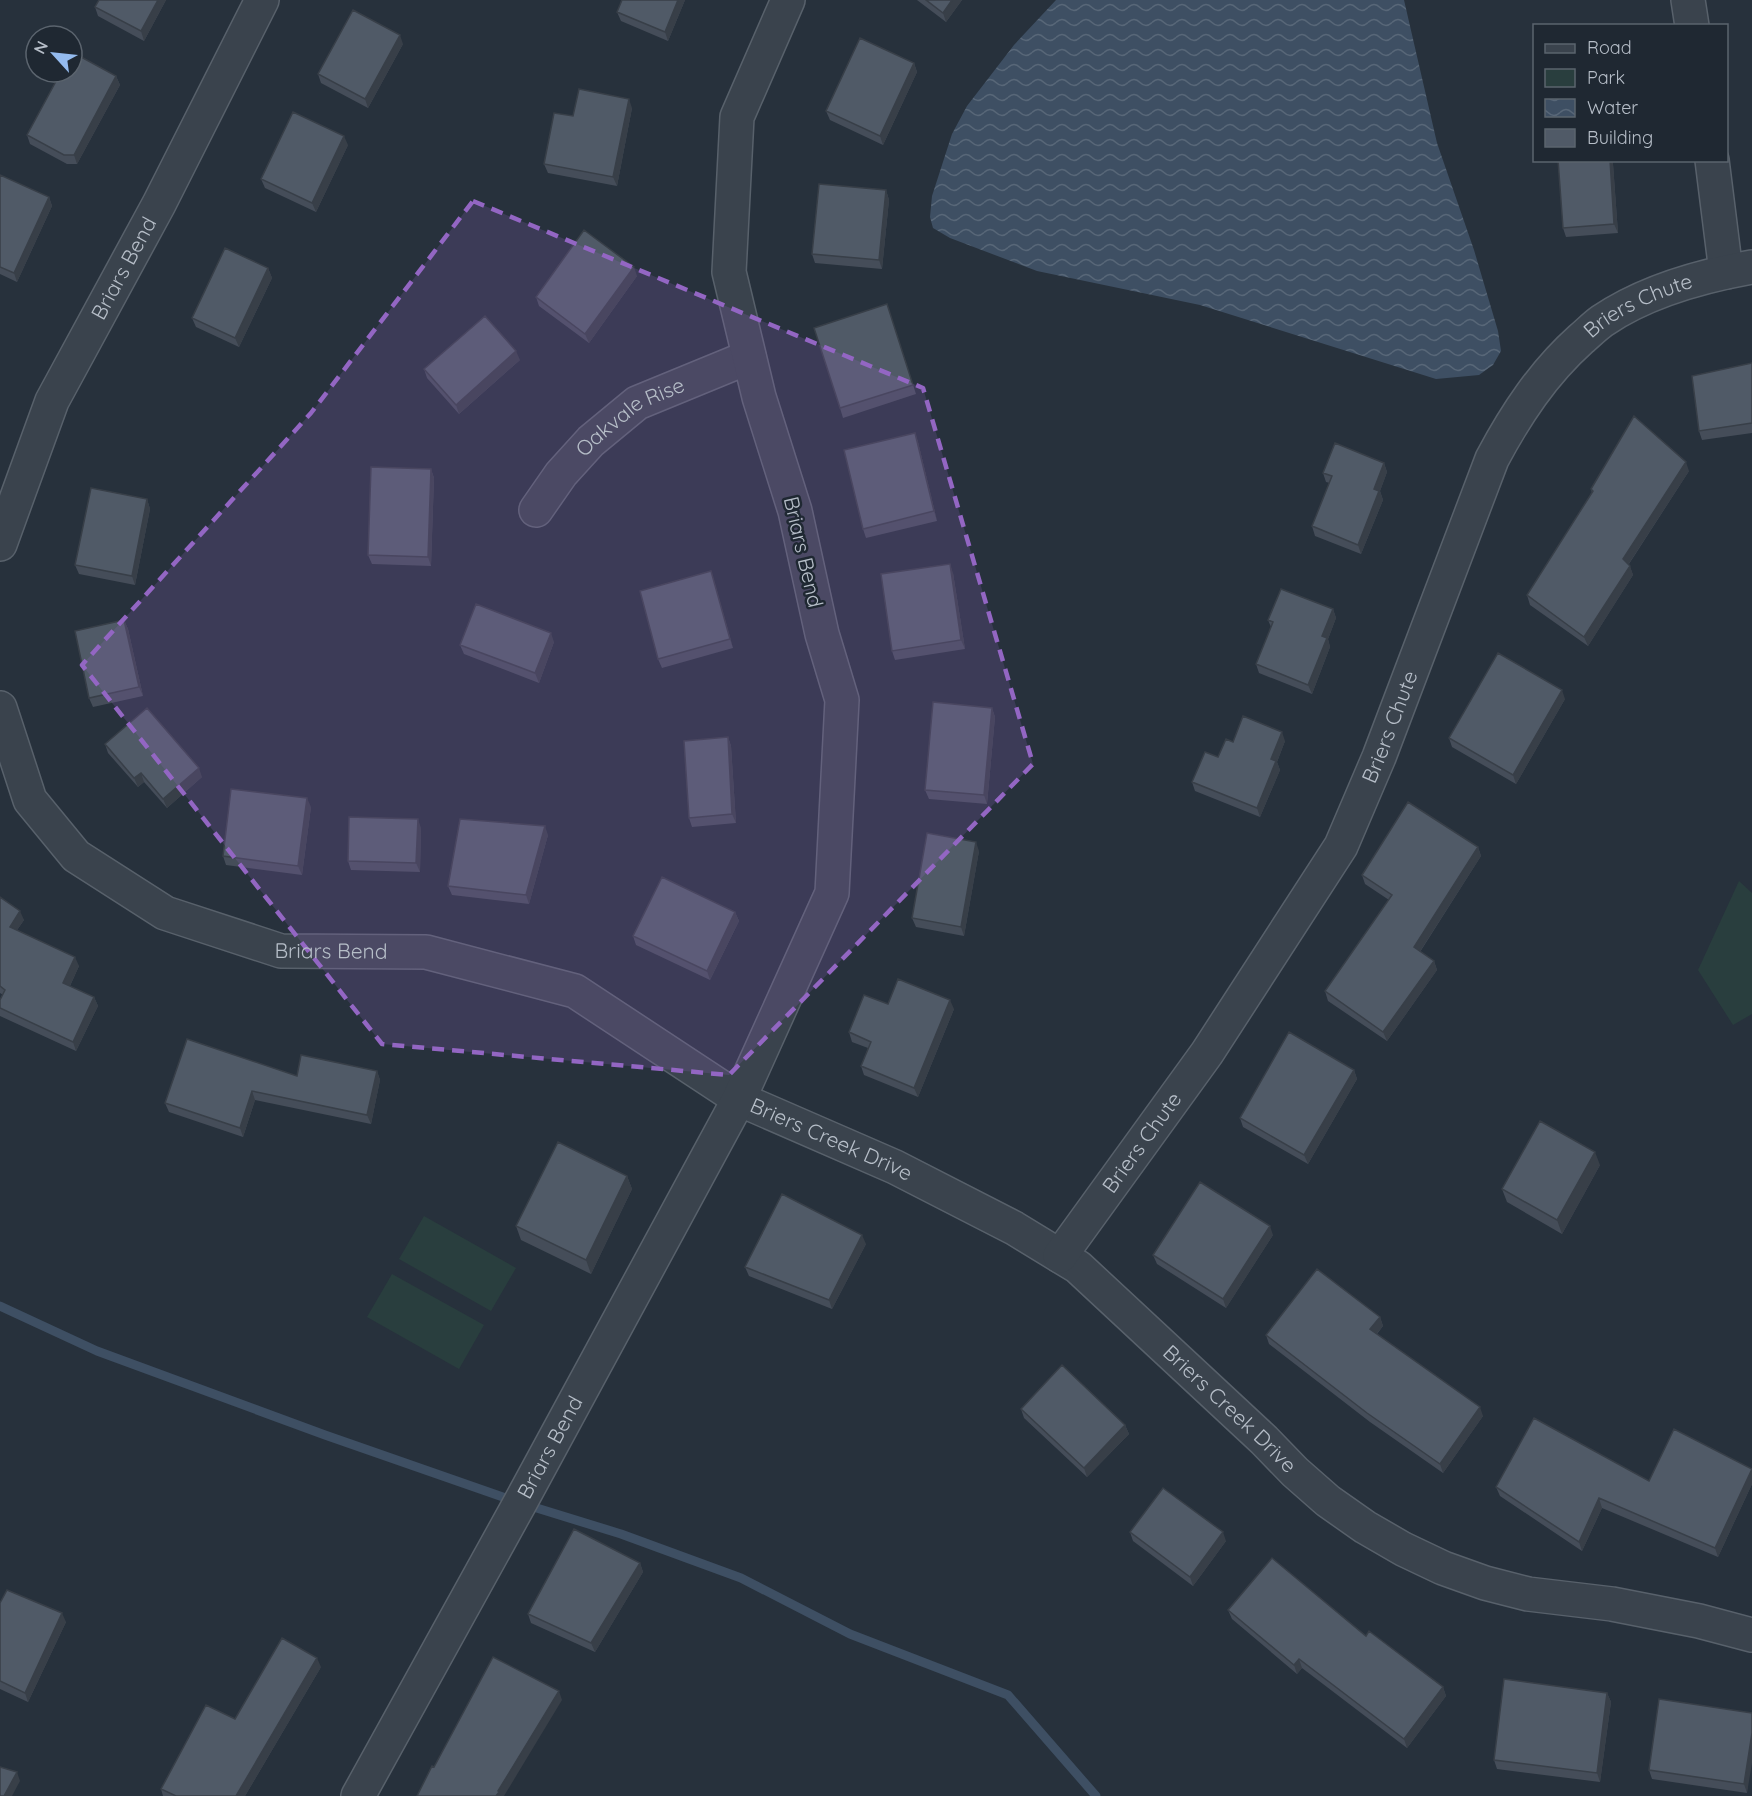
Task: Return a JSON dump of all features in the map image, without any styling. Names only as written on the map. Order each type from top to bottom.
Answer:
[{"type":"street","name":"Briars Bend","points":[[0,544],[52,401],[159,204],[262,0]]},
{"type":"street","name":"Briars Bend","points":[[358,1796],[739,1099],[832,893],[842,700],[822,634],[795,511],[759,397],[729,272],[737,117],[788,0]]},
{"type":"street","points":[[1688,0],[1692,24]]},
{"type":"street","points":[[1712,162],[1739,269]]},
{"type":"street","name":"Briers Chute","points":[[1060,1256],[1208,1053],[1341,846],[1379,757],[1492,459],[1513,420],[1538,384],[1568,351],[1602,321],[1682,283],[1739,269]]},
{"type":"street","name":"Oakvale Rise","points":[[536,510],[561,474],[591,441],[637,403],[749,357]]},
{"type":"street","name":"Briars Bend","points":[[0,708],[5,742],[30,800],[76,856],[165,913],[281,951],[426,952],[575,991],[739,1099]]},
{"type":"street","name":"Briers Creek Drive","points":[[739,1099],[895,1167],[1014,1228],[1078,1267],[1328,1501],[1365,1527],[1403,1549],[1464,1576],[1528,1594],[1612,1604],[1699,1621],[1752,1635]]},
{"type":"highlighted area","points":[[473,201],[923,388],[1033,764],[729,1075],[382,1044],[82,665],[311,413]]},
{"type":"green space","points":[[1739,881],[1752,893],[1752,1014],[1733,1025],[1698,970]]},
{"type":"green space","points":[[424,1216],[516,1268],[491,1311],[399,1259]]},
{"type":"green space","points":[[392,1274],[484,1325],[459,1369],[367,1317]]},
{"type":"water","points":[[1056,0],[1404,0],[1437,143],[1474,250],[1498,331],[1501,351],[1493,365],[1479,375],[1436,379],[1200,305],[1037,271],[950,238],[933,228],[930,217],[932,196],[952,134],[967,106],[1014,45]]},
{"type":"building","points":[[99,0],[158,0],[141,31],[95,7]]},
{"type":"building","points":[[622,0],[678,0],[665,32],[617,12]]},
{"type":"building","points":[[926,0],[952,0],[943,13]]},
{"type":"building","points":[[353,10],[400,35],[365,99],[318,74]]},
{"type":"building","points":[[860,38],[914,63],[880,136],[826,111]]},
{"type":"building","points":[[84,59],[116,76],[74,155],[64,155],[27,135],[55,84],[84,84]]},
{"type":"building","points":[[579,89],[629,99],[613,177],[544,164],[554,113],[573,116]]},
{"type":"building","points":[[293,112],[344,136],[312,203],[261,179]]},
{"type":"building","points":[[1558,162],[1610,162],[1614,224],[1563,228]]},
{"type":"building","points":[[0,175],[49,197],[14,273],[0,267]]},
{"type":"building","points":[[819,184],[886,190],[879,260],[812,254]]},
{"type":"building","points":[[584,230],[634,267],[585,334],[536,297]]},
{"type":"building","points":[[225,248],[268,268],[235,338],[192,318]]},
{"type":"building","points":[[887,304],[913,385],[840,408],[814,328]]},
{"type":"building","points":[[485,316],[516,351],[456,405],[424,369]]},
{"type":"building","points":[[1752,363],[1752,423],[1699,431],[1692,376]]},
{"type":"building","points":[[1634,416],[1686,462],[1623,559],[1630,566],[1584,637],[1527,595],[1593,491],[1591,489]]},
{"type":"building","points":[[915,433],[934,511],[863,529],[844,450]]},
{"type":"building","points":[[1335,443],[1384,463],[1374,489],[1379,491],[1358,545],[1312,526],[1332,476],[1323,473]]},
{"type":"building","points":[[371,467],[431,469],[428,557],[368,555]]},
{"type":"building","points":[[91,488],[147,499],[132,576],[75,565]]},
{"type":"building","points":[[950,564],[961,640],[892,651],[881,574]]},
{"type":"building","points":[[711,571],[730,639],[658,659],[640,591]]},
{"type":"building","points":[[1281,589],[1333,609],[1322,636],[1327,638],[1308,685],[1256,664],[1273,622],[1268,620]]},
{"type":"building","points":[[476,604],[551,633],[535,673],[460,645]]},
{"type":"building","points":[[124,620],[139,687],[89,698],[75,631]]},
{"type":"building","points":[[1498,653],[1562,690],[1513,775],[1449,738]]},
{"type":"building","points":[[933,702],[992,708],[984,795],[925,790]]},
{"type":"building","points":[[147,708],[199,768],[163,799],[141,773],[134,778],[105,744]]},
{"type":"building","points":[[1243,716],[1282,732],[1271,759],[1276,761],[1257,808],[1192,782],[1205,752],[1218,757],[1226,739],[1233,742]]},
{"type":"building","points":[[728,737],[732,814],[689,818],[684,741]]},
{"type":"building","points":[[231,789],[307,798],[298,866],[223,856]]},
{"type":"building","points":[[1408,802],[1478,847],[1414,947],[1434,961],[1383,1032],[1325,991],[1392,895],[1362,875]]},
{"type":"building","points":[[349,817],[418,819],[416,863],[348,861]]},
{"type":"building","points":[[460,819],[545,826],[526,895],[448,886]]},
{"type":"building","points":[[927,833],[976,842],[961,927],[912,918]]},
{"type":"building","points":[[662,877],[735,912],[707,971],[633,936]]},
{"type":"building","points":[[0,897],[20,911],[10,927],[75,957],[63,983],[94,997],[73,1042],[0,1008],[0,1000],[5,990],[0,986]]},
{"type":"building","points":[[898,979],[950,1000],[914,1088],[861,1066],[871,1042],[849,1032],[864,995],[888,1004]]},
{"type":"building","points":[[1289,1032],[1354,1070],[1304,1155],[1240,1118]]},
{"type":"building","points":[[187,1039],[297,1076],[301,1055],[377,1071],[367,1115],[252,1091],[240,1128],[165,1103]]},
{"type":"building","points":[[1540,1121],[1595,1152],[1557,1220],[1502,1189]]},
{"type":"building","points":[[558,1142],[627,1176],[586,1260],[516,1226]]},
{"type":"building","points":[[1200,1182],[1270,1226],[1223,1299],[1153,1255]]},
{"type":"building","points":[[782,1194],[862,1235],[829,1300],[745,1267]]},
{"type":"building","points":[[1317,1269],[1380,1317],[1370,1329],[1480,1407],[1440,1464],[1367,1413],[1266,1335]]},
{"type":"building","points":[[1062,1365],[1125,1425],[1084,1468],[1021,1409]]},
{"type":"building","points":[[1534,1418],[1649,1481],[1674,1429],[1752,1469],[1715,1548],[1599,1498],[1579,1542],[1496,1487]]},
{"type":"building","points":[[1163,1488],[1223,1532],[1190,1577],[1130,1532]]},
{"type":"building","points":[[574,1529],[640,1563],[591,1643],[528,1614]]},
{"type":"building","points":[[1272,1558],[1366,1636],[1369,1631],[1443,1687],[1404,1739],[1299,1659],[1294,1665],[1228,1610]]},
{"type":"building","points":[[7,1590],[62,1613],[25,1693],[0,1681],[0,1603]]},
{"type":"building","points":[[282,1638],[317,1658],[236,1796],[176,1796],[161,1789],[206,1705],[235,1719]]},
{"type":"building","points":[[493,1657],[559,1691],[496,1796],[417,1796],[432,1766],[434,1767]]},
{"type":"building","points":[[1504,1679],[1607,1693],[1597,1773],[1494,1760]]},
{"type":"building","points":[[1659,1699],[1752,1713],[1752,1733],[1744,1784],[1649,1770]]},
{"type":"building","points":[[0,1767],[17,1772],[4,1796],[0,1796]]},
{"type":"waterway","points":[[0,1306],[97,1351],[325,1435],[514,1501]]},
{"type":"waterway","points":[[527,1505],[621,1534],[741,1578],[850,1634],[1008,1695],[1096,1796]]}]
